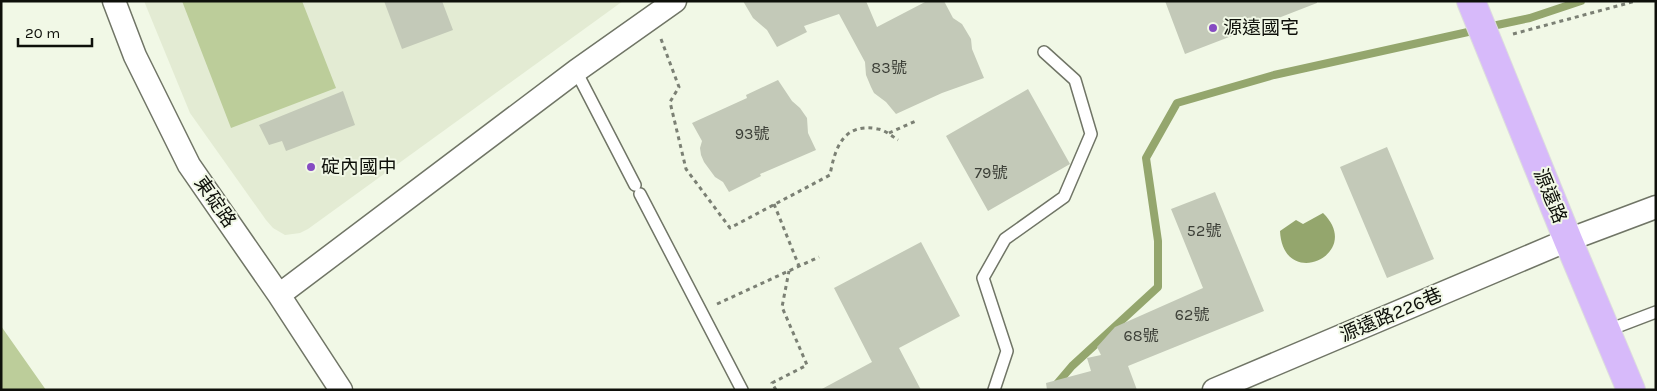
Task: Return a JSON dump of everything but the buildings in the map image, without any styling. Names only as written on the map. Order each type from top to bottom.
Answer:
[{"type":"main road","name":"源遠路","points":[[1471,1],[1631,390]]},
{"type":"street","name":"東碇路","points":[[114,1],[135,56],[189,165],[279,294],[341,390]]},
{"type":"street","points":[[279,294],[576,71],[675,1]]},
{"type":"street","name":"源遠路226巷","points":[[1214,390],[1568,240],[1656,207]]},
{"type":"lane","points":[[994,390],[1007,350],[983,278],[1004,239],[1064,197],[1091,134],[1075,80],[1044,52]]},
{"type":"lane","points":[[576,71],[742,390]]},
{"type":"lane","points":[[1606,331],[1656,312]]},
{"type":"path","points":[[1488,41],[1636,1]]},
{"type":"path","points":[[661,38],[679,87],[670,102],[686,169],[730,228],[830,175],[837,147],[845,135],[859,128],[879,128],[898,140]]},
{"type":"path","points":[[888,134],[918,120]]},
{"type":"path","points":[[774,204],[799,266]]},
{"type":"path","points":[[701,312],[819,257]]},
{"type":"path","points":[[776,390],[772,382],[807,366],[782,307],[789,271]]},
{"type":"shaded area","name":"碇內國中","points":[[144,1],[623,1],[308,229],[300,233],[285,235],[273,228],[266,220],[190,113]]},
{"type":"shaded area","points":[[182,1],[302,1],[336,88],[231,128]]},
{"type":"shaded area","points":[[1323,213],[1333,228],[1334,242],[1329,253],[1318,260],[1306,263],[1294,260],[1284,249],[1280,231],[1296,220],[1303,224]]},
{"type":"shaded area","points":[[1,326],[46,390],[1,390]]},
{"type":"waterway","points":[[1497,25],[1530,18],[1581,1]]},
{"type":"waterway","points":[[1055,386],[1072,366],[1158,287],[1158,241],[1146,158],[1177,103],[1274,75],[1468,32]]},
{"type":"place","name":"源遠國宅","points":[[1213,28]]},
{"type":"place","name":"碇內國中","points":[[311,167]]}]
